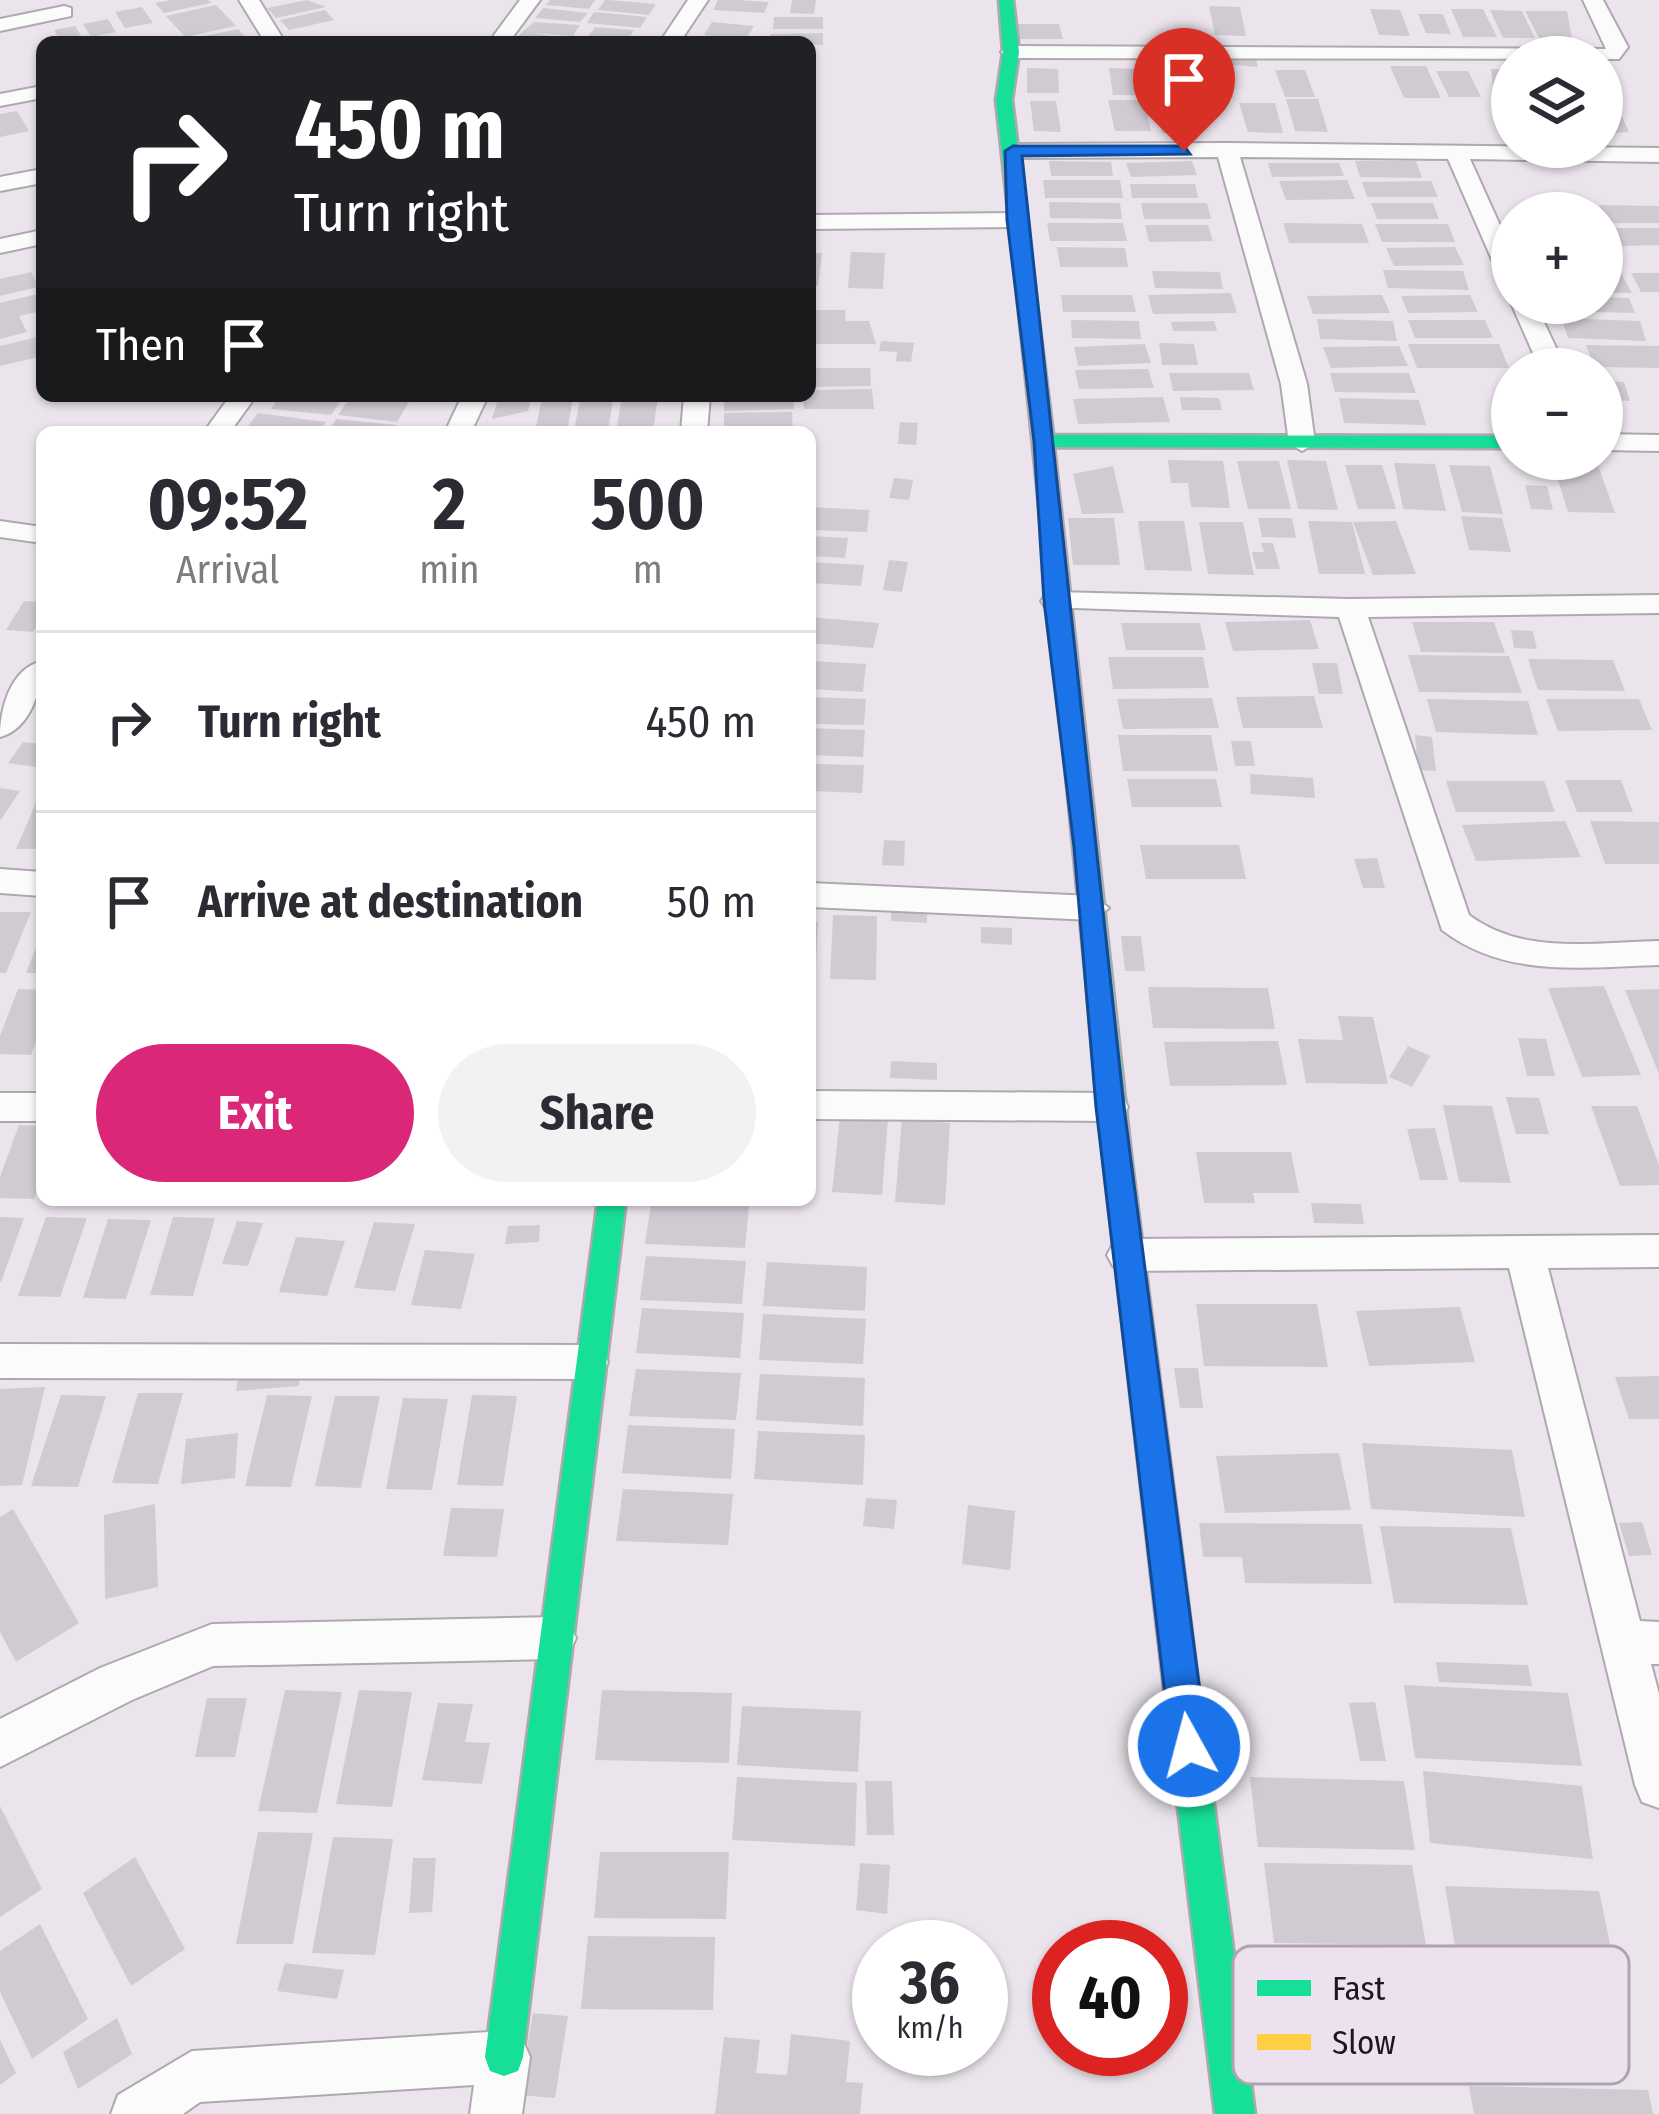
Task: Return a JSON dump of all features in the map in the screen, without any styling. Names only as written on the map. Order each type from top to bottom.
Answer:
[{"type":"street","points":[[249,0],[270,36]]},
{"type":"street","points":[[503,36],[530,0]]},
{"type":"street","points":[[674,36],[698,0]]},
{"type":"street","points":[[1006,0],[1011,52],[1004,100],[1044,441],[1055,601],[1127,1255],[1235,2114]]},
{"type":"street","points":[[1011,52],[1612,55],[1618,46],[1593,0]]},
{"type":"street","points":[[0,26],[64,12]]},
{"type":"street","points":[[0,100],[36,93]]},
{"type":"street","points":[[1227,150],[1294,384],[1302,443]]},
{"type":"street","points":[[1013,151],[1659,155]]},
{"type":"street","points":[[1456,152],[1491,231]]},
{"type":"street","points":[[0,184],[36,177]]},
{"type":"street","points":[[816,222],[1016,220]]},
{"type":"street","points":[[0,246],[36,238]]},
{"type":"street","points":[[1044,441],[1491,442]]},
{"type":"street","points":[[1623,442],[1659,443]]},
{"type":"street","points":[[0,529],[36,534]]},
{"type":"street","points":[[1055,601],[1350,608],[1653,604],[1659,635]]},
{"type":"street","points":[[1350,608],[1384,690],[1406,778],[1454,921],[1468,936],[1506,952],[1659,953]]},
{"type":"street","points":[[0,727],[36,678]]},
{"type":"street","points":[[0,881],[36,884]]},
{"type":"street","points":[[816,895],[1092,908]]},
{"type":"street","points":[[816,1105],[1110,1107]]},
{"type":"street","points":[[496,2114],[611,1206]]},
{"type":"street","points":[[1127,1255],[1659,1251]]},
{"type":"street","points":[[1525,1255],[1640,1642],[1659,1785]]},
{"type":"street","points":[[0,1361],[588,1362]]},
{"type":"street","points":[[0,1744],[116,1684],[212,1645],[553,1638]]},
{"type":"street","points":[[136,2114],[192,2077],[504,2057]]},
{"type":"building","points":[[307,0],[326,7],[276,18],[267,8]]},
{"type":"building","points":[[550,0],[595,0],[589,9],[546,5]]},
{"type":"building","points":[[605,0],[656,4],[649,15],[598,10]]},
{"type":"building","points":[[718,0],[769,2],[764,13],[713,10]]},
{"type":"building","points":[[792,0],[816,0],[814,14],[790,13]]},
{"type":"building","points":[[155,3],[211,3],[164,13]]},
{"type":"building","points":[[216,5],[236,26],[184,36],[166,16]]},
{"type":"building","points":[[1209,6],[1240,7],[1246,36],[1215,35]]},
{"type":"building","points":[[142,7],[153,23],[125,28],[115,12]]},
{"type":"building","points":[[543,8],[588,13],[580,22],[535,18]]},
{"type":"building","points":[[1370,9],[1400,10],[1410,36],[1379,35]]},
{"type":"building","points":[[1451,9],[1483,9],[1496,36],[1463,37]]},
{"type":"building","points":[[325,10],[334,20],[289,30],[280,20]]},
{"type":"building","points":[[1490,10],[1522,11],[1534,36],[1502,36]]},
{"type":"building","points":[[1525,11],[1567,11],[1572,36],[1538,36]]},
{"type":"building","points":[[594,12],[647,17],[640,28],[587,23]]},
{"type":"building","points":[[1418,14],[1443,14],[1451,34],[1426,33]]},
{"type":"building","points":[[774,17],[823,17],[823,29],[773,29]]},
{"type":"building","points":[[108,19],[116,32],[90,36],[83,24]]},
{"type":"building","points":[[534,22],[580,25],[573,36],[518,36]]},
{"type":"building","points":[[712,22],[754,26],[748,36],[704,35]]},
{"type":"building","points":[[1016,24],[1059,24],[1063,39],[1019,39]]},
{"type":"building","points":[[75,26],[81,36],[58,36],[54,30]]},
{"type":"building","points":[[595,27],[634,30],[630,36],[589,36]]},
{"type":"building","points":[[238,29],[244,36],[204,36]]},
{"type":"building","points":[[823,33],[823,45],[816,45],[816,36],[770,34]]},
{"type":"building","points":[[1198,59],[1256,59],[1258,67],[1224,64],[1233,97],[1201,97]]},
{"type":"building","points":[[1390,66],[1426,66],[1441,98],[1404,98]]},
{"type":"building","points":[[1027,68],[1058,69],[1059,93],[1027,93]]},
{"type":"building","points":[[1109,68],[1140,69],[1145,95],[1113,95]]},
{"type":"building","points":[[1275,70],[1305,70],[1315,97],[1285,97]]},
{"type":"building","points":[[1436,71],[1468,71],[1481,97],[1449,97]]},
{"type":"building","points":[[1154,99],[1187,100],[1196,133],[1162,133]]},
{"type":"building","points":[[1286,99],[1318,99],[1328,132],[1295,131]]},
{"type":"building","points":[[1108,100],[1144,100],[1151,131],[1115,131]]},
{"type":"building","points":[[1030,101],[1056,101],[1061,132],[1034,131]]},
{"type":"building","points":[[1239,103],[1275,103],[1283,133],[1248,132]]},
{"type":"building","points":[[17,111],[29,131],[0,137],[0,114]]},
{"type":"building","points":[[1049,161],[1111,162],[1113,176],[1051,176]]},
{"type":"building","points":[[1192,161],[1197,175],[1131,177],[1126,163]]},
{"type":"building","points":[[1355,161],[1416,161],[1422,178],[1360,177]]},
{"type":"building","points":[[1268,163],[1339,163],[1344,176],[1272,177]]},
{"type":"building","points":[[1043,180],[1120,180],[1123,198],[1045,198]]},
{"type":"building","points":[[1347,180],[1355,199],[1286,200],[1279,181]]},
{"type":"building","points":[[1431,181],[1438,197],[1367,197],[1362,182]]},
{"type":"building","points":[[1130,184],[1195,184],[1198,198],[1132,198]]},
{"type":"building","points":[[1049,202],[1120,203],[1122,219],[1050,218]]},
{"type":"building","points":[[1141,203],[1207,203],[1211,219],[1144,219]]},
{"type":"building","points":[[1371,203],[1433,203],[1439,219],[1377,219]]},
{"type":"building","points":[[1623,205],[1659,206],[1659,223],[1623,223]]},
{"type":"building","points":[[1047,223],[1123,223],[1127,241],[1050,241]]},
{"type":"building","points":[[1283,223],[1362,224],[1369,243],[1289,243]]},
{"type":"building","points":[[1375,224],[1448,224],[1455,242],[1382,242]]},
{"type":"building","points":[[1145,225],[1208,225],[1213,241],[1149,242]]},
{"type":"building","points":[[1623,228],[1659,228],[1659,245],[1623,246]]},
{"type":"building","points":[[1057,247],[1125,248],[1128,267],[1060,267]]},
{"type":"building","points":[[1455,247],[1464,265],[1394,266],[1386,248]]},
{"type":"building","points":[[851,252],[885,253],[883,289],[848,288]]},
{"type":"building","points":[[816,253],[822,253],[818,286]]},
{"type":"building","points":[[1383,270],[1463,271],[1469,290],[1388,288]]},
{"type":"building","points":[[1152,271],[1220,272],[1223,289],[1155,288]]},
{"type":"building","points":[[31,272],[36,287],[0,296],[0,279]]},
{"type":"building","points":[[1631,273],[1659,273],[1659,292],[1641,292]]},
{"type":"building","points":[[1231,293],[1237,313],[1153,314],[1148,295]]},
{"type":"building","points":[[36,294],[36,312],[19,316],[27,332],[0,339],[0,303]]},
{"type":"building","points":[[1061,295],[1132,295],[1136,312],[1063,312]]},
{"type":"building","points":[[1382,295],[1390,313],[1313,314],[1307,296]]},
{"type":"building","points":[[1470,295],[1478,312],[1408,313],[1401,296]]},
{"type":"building","points":[[1623,298],[1629,298],[1635,313],[1623,313]]},
{"type":"building","points":[[816,310],[845,310],[846,321],[869,321],[876,344],[816,344]]},
{"type":"building","points":[[1317,319],[1393,321],[1397,341],[1320,339]]},
{"type":"building","points":[[1071,320],[1139,321],[1141,339],[1072,338]]},
{"type":"building","points":[[1408,320],[1485,320],[1493,338],[1415,338]]},
{"type":"building","points":[[1214,321],[1217,331],[1173,331],[1171,322]]},
{"type":"building","points":[[1640,321],[1646,341],[1568,338],[1563,324]]},
{"type":"building","points":[[36,337],[36,357],[0,366],[0,346]]},
{"type":"building","points":[[881,341],[914,343],[911,362],[896,361],[897,352],[879,351]]},
{"type":"building","points":[[1159,343],[1194,344],[1198,365],[1162,365]]},
{"type":"building","points":[[1145,344],[1151,363],[1078,366],[1074,347]]},
{"type":"building","points":[[1408,344],[1499,344],[1501,348],[1491,348],[1491,368],[1417,368]]},
{"type":"building","points":[[1399,346],[1408,366],[1331,368],[1323,347]]},
{"type":"building","points":[[1659,346],[1659,368],[1623,367],[1623,348],[1587,348]]},
{"type":"building","points":[[816,368],[870,368],[871,386],[816,387]]},
{"type":"building","points":[[1148,369],[1154,388],[1079,389],[1075,370]]},
{"type":"building","points":[[1169,373],[1249,373],[1254,390],[1173,391]]},
{"type":"building","points":[[1330,373],[1409,373],[1416,393],[1335,392]]},
{"type":"building","points":[[872,389],[874,409],[804,409],[803,402],[816,402],[816,390]]},
{"type":"building","points":[[1163,397],[1170,422],[1078,424],[1073,399]]},
{"type":"building","points":[[1180,397],[1219,398],[1222,410],[1182,410]]},
{"type":"building","points":[[1339,398],[1419,400],[1426,425],[1344,423]]},
{"type":"building","points":[[276,402],[340,402],[331,415],[271,409]]},
{"type":"building","points":[[347,402],[409,402],[397,422],[338,415]]},
{"type":"building","points":[[497,402],[531,402],[528,411],[492,419]]},
{"type":"building","points":[[541,402],[572,402],[568,426],[536,426]]},
{"type":"building","points":[[579,402],[612,402],[609,426],[575,426]]},
{"type":"building","points":[[621,402],[657,402],[654,426],[617,426]]},
{"type":"building","points":[[724,402],[793,402],[794,409],[724,411]]},
{"type":"building","points":[[792,412],[793,426],[724,426],[724,413]]},
{"type":"building","points":[[258,413],[326,422],[323,426],[248,426]]},
{"type":"building","points":[[336,419],[397,425],[396,426],[332,426]]},
{"type":"building","points":[[900,422],[918,423],[916,445],[898,444]]},
{"type":"building","points":[[1168,460],[1223,461],[1230,508],[1191,507],[1188,483],[1171,483]]},
{"type":"building","points":[[1287,460],[1326,461],[1338,510],[1298,509]]},
{"type":"building","points":[[1237,461],[1279,461],[1291,509],[1248,509]]},
{"type":"building","points":[[1394,463],[1435,464],[1446,511],[1403,509]]},
{"type":"building","points":[[1345,465],[1382,465],[1396,509],[1358,509]]},
{"type":"building","points":[[1449,465],[1490,466],[1503,514],[1462,512]]},
{"type":"building","points":[[1113,466],[1124,513],[1082,514],[1073,474]]},
{"type":"building","points":[[894,478],[913,480],[909,500],[889,498]]},
{"type":"building","points":[[1558,480],[1603,480],[1615,513],[1568,512]]},
{"type":"building","points":[[1525,485],[1547,486],[1553,510],[1531,509]]},
{"type":"building","points":[[816,507],[869,510],[867,532],[816,530]]},
{"type":"building","points":[[1461,516],[1502,518],[1511,552],[1469,550]]},
{"type":"building","points":[[1068,518],[1114,518],[1120,565],[1073,565]]},
{"type":"building","points":[[1258,518],[1292,518],[1296,538],[1262,537]]},
{"type":"building","points":[[1138,521],[1184,521],[1192,571],[1145,570]]},
{"type":"building","points":[[1308,521],[1352,522],[1365,574],[1319,574]]},
{"type":"building","points":[[1396,521],[1416,574],[1373,575],[1353,522]]},
{"type":"building","points":[[1199,522],[1243,522],[1254,575],[1208,574]]},
{"type":"building","points":[[816,536],[848,538],[845,558],[816,556]]},
{"type":"building","points":[[1261,543],[1273,543],[1280,569],[1256,569],[1252,552],[1264,552]]},
{"type":"building","points":[[889,560],[908,562],[902,592],[883,590]]},
{"type":"building","points":[[816,562],[864,565],[861,586],[816,583]]},
{"type":"building","points":[[24,601],[36,602],[33,632],[6,630]]},
{"type":"building","points":[[816,618],[879,623],[873,648],[816,643]]},
{"type":"building","points":[[1310,620],[1319,649],[1233,651],[1225,622]]},
{"type":"building","points":[[1412,622],[1494,622],[1505,653],[1421,652]]},
{"type":"building","points":[[1121,623],[1200,623],[1206,650],[1126,650]]},
{"type":"building","points":[[1511,630],[1533,631],[1537,649],[1514,648]]},
{"type":"building","points":[[1408,655],[1509,656],[1522,693],[1419,692]]},
{"type":"building","points":[[1108,657],[1203,657],[1209,688],[1113,689]]},
{"type":"building","points":[[1528,659],[1613,660],[1625,691],[1538,690]]},
{"type":"building","points":[[816,661],[866,664],[863,692],[816,689]]},
{"type":"building","points":[[1312,663],[1337,663],[1343,694],[1319,694]]},
{"type":"building","points":[[1314,696],[1323,728],[1243,728],[1236,697]]},
{"type":"building","points":[[816,697],[866,699],[864,725],[816,724]]},
{"type":"building","points":[[1212,698],[1219,728],[1123,729],[1117,699]]},
{"type":"building","points":[[1427,699],[1528,701],[1538,735],[1436,732]]},
{"type":"building","points":[[1546,699],[1639,699],[1652,730],[1558,731]]},
{"type":"building","points":[[816,728],[865,730],[863,757],[816,755]]},
{"type":"building","points":[[1118,735],[1211,735],[1218,771],[1123,771]]},
{"type":"building","points":[[1415,735],[1432,737],[1436,771],[1418,770]]},
{"type":"building","points":[[1231,741],[1251,741],[1255,766],[1235,766]]},
{"type":"building","points":[[23,742],[36,743],[36,767],[8,763]]},
{"type":"building","points":[[816,764],[864,765],[862,793],[816,791]]},
{"type":"building","points":[[1250,774],[1313,778],[1315,798],[1251,794]]},
{"type":"building","points":[[1127,779],[1216,779],[1222,807],[1132,807]]},
{"type":"building","points":[[1565,780],[1621,780],[1633,812],[1577,812]]},
{"type":"building","points":[[1446,781],[1544,781],[1555,812],[1456,812]]},
{"type":"building","points":[[0,788],[20,791],[0,821]]},
{"type":"building","points":[[36,803],[36,849],[16,849]]},
{"type":"building","points":[[1565,821],[1581,857],[1476,861],[1462,825]]},
{"type":"building","points":[[1590,821],[1659,822],[1659,864],[1605,864]]},
{"type":"building","points":[[884,840],[905,841],[904,866],[882,865]]},
{"type":"building","points":[[1140,845],[1239,845],[1246,879],[1146,879]]},
{"type":"building","points":[[1377,858],[1385,888],[1363,888],[1354,859]]},
{"type":"building","points":[[891,910],[927,912],[927,923],[891,921]]},
{"type":"building","points":[[0,912],[31,912],[6,973],[0,973]]},
{"type":"building","points":[[833,915],[877,916],[876,980],[830,979]]},
{"type":"building","points":[[981,927],[1012,928],[1012,945],[981,943]]},
{"type":"building","points":[[1121,936],[1141,936],[1145,971],[1125,971]]},
{"type":"building","points":[[36,947],[36,973],[26,973]]},
{"type":"building","points":[[1604,986],[1641,1075],[1582,1077],[1548,988]]},
{"type":"building","points":[[1148,987],[1268,988],[1275,1029],[1153,1028]]},
{"type":"building","points":[[18,989],[36,990],[36,1042],[31,1055],[0,1054],[0,1036]]},
{"type":"building","points":[[1659,989],[1659,1074],[1625,990]]},
{"type":"building","points":[[1338,1016],[1373,1017],[1388,1084],[1306,1083],[1298,1039],[1343,1040]]},
{"type":"building","points":[[1518,1038],[1546,1039],[1555,1076],[1527,1076]]},
{"type":"building","points":[[1278,1041],[1287,1085],[1170,1086],[1164,1042]]},
{"type":"building","points":[[1408,1046],[1430,1056],[1412,1087],[1389,1077]]},
{"type":"building","points":[[891,1061],[937,1063],[937,1080],[890,1078]]},
{"type":"building","points":[[1506,1097],[1539,1098],[1549,1134],[1516,1134]]},
{"type":"building","points":[[1443,1105],[1492,1106],[1511,1183],[1459,1182]]},
{"type":"building","points":[[1591,1106],[1637,1106],[1659,1165],[1659,1185],[1620,1186]]},
{"type":"building","points":[[840,1115],[888,1118],[882,1195],[832,1192]]},
{"type":"building","points":[[902,1119],[950,1123],[945,1205],[895,1202]]},
{"type":"building","points":[[19,1125],[36,1126],[34,1199],[0,1198],[0,1177]]},
{"type":"building","points":[[1435,1128],[1448,1180],[1420,1180],[1407,1129]]},
{"type":"building","points":[[1196,1152],[1291,1152],[1299,1193],[1253,1193],[1255,1203],[1204,1203]]},
{"type":"building","points":[[1311,1203],[1361,1204],[1364,1224],[1314,1223]]},
{"type":"building","points":[[651,1206],[749,1206],[745,1248],[645,1244]]},
{"type":"building","points":[[0,1217],[24,1218],[1,1282],[0,1282]]},
{"type":"building","points":[[46,1217],[87,1218],[60,1297],[18,1296]]},
{"type":"building","points":[[173,1217],[215,1218],[193,1296],[150,1295]]},
{"type":"building","points":[[108,1219],[151,1220],[126,1299],[83,1298]]},
{"type":"building","points":[[237,1221],[263,1223],[248,1266],[222,1264]]},
{"type":"building","points":[[374,1222],[415,1224],[395,1291],[354,1288]]},
{"type":"building","points":[[540,1225],[539,1242],[505,1244],[508,1226]]},
{"type":"building","points":[[296,1237],[345,1241],[327,1296],[279,1292]]},
{"type":"building","points":[[425,1250],[475,1254],[461,1309],[411,1305]]},
{"type":"building","points":[[646,1256],[746,1261],[742,1304],[640,1300]]},
{"type":"building","points":[[767,1262],[867,1267],[865,1311],[763,1306]]},
{"type":"building","points":[[1196,1304],[1317,1304],[1328,1367],[1204,1366]]},
{"type":"building","points":[[1460,1307],[1475,1362],[1369,1366],[1356,1311]]},
{"type":"building","points":[[642,1308],[744,1313],[740,1358],[636,1353]]},
{"type":"building","points":[[763,1314],[866,1319],[863,1364],[759,1360]]},
{"type":"building","points":[[301,1366],[299,1386],[236,1391],[239,1371]]},
{"type":"building","points":[[1174,1368],[1198,1368],[1203,1408],[1180,1408]]},
{"type":"building","points":[[636,1369],[741,1373],[736,1420],[629,1416]]},
{"type":"building","points":[[760,1374],[865,1378],[863,1426],[756,1420]]},
{"type":"building","points":[[1659,1376],[1659,1419],[1629,1419],[1615,1377]]},
{"type":"building","points":[[45,1387],[22,1485],[0,1486],[0,1389]]},
{"type":"building","points":[[138,1393],[183,1393],[158,1484],[112,1483]]},
{"type":"building","points":[[61,1395],[106,1396],[78,1487],[31,1486]]},
{"type":"building","points":[[267,1395],[312,1396],[291,1487],[245,1486]]},
{"type":"building","points":[[472,1395],[517,1396],[503,1486],[457,1485]]},
{"type":"building","points":[[335,1396],[380,1396],[361,1488],[315,1486]]},
{"type":"building","points":[[403,1398],[448,1399],[432,1490],[386,1489]]},
{"type":"building","points":[[628,1425],[735,1429],[731,1479],[622,1473]]},
{"type":"building","points":[[758,1431],[865,1435],[863,1485],[754,1479]]},
{"type":"building","points":[[238,1433],[235,1478],[181,1484],[186,1439]]},
{"type":"building","points":[[1362,1443],[1512,1450],[1525,1517],[1371,1509]]},
{"type":"building","points":[[1339,1453],[1351,1510],[1225,1513],[1216,1456]]},
{"type":"building","points":[[623,1489],[733,1494],[728,1545],[616,1541]]},
{"type":"building","points":[[866,1498],[897,1500],[894,1529],[863,1526]]},
{"type":"building","points":[[155,1504],[158,1587],[105,1599],[104,1515]]},
{"type":"building","points":[[968,1505],[1015,1511],[1010,1570],[962,1564]]},
{"type":"building","points":[[451,1508],[504,1509],[497,1557],[443,1556]]},
{"type":"building","points":[[13,1509],[79,1623],[16,1662],[0,1632],[0,1517]]},
{"type":"building","points":[[1642,1522],[1652,1555],[1629,1556],[1619,1523]]},
{"type":"building","points":[[1199,1523],[1362,1524],[1372,1584],[1245,1583],[1242,1557],[1203,1557]]},
{"type":"building","points":[[1380,1526],[1511,1528],[1528,1605],[1394,1603]]},
{"type":"building","points":[[1436,1662],[1528,1665],[1532,1686],[1439,1682]]},
{"type":"building","points":[[1404,1685],[1568,1693],[1582,1766],[1415,1758]]},
{"type":"building","points":[[285,1690],[342,1692],[317,1813],[258,1811]]},
{"type":"building","points":[[359,1690],[412,1692],[392,1807],[336,1804]]},
{"type":"building","points":[[602,1690],[732,1693],[729,1763],[595,1760]]},
{"type":"building","points":[[207,1698],[247,1698],[235,1757],[195,1757]]},
{"type":"building","points":[[1375,1702],[1386,1761],[1360,1761],[1349,1703]]},
{"type":"building","points":[[438,1703],[473,1704],[465,1742],[490,1743],[482,1784],[422,1780]]},
{"type":"building","points":[[742,1706],[861,1711],[858,1772],[737,1765]]},
{"type":"building","points":[[1423,1771],[1582,1786],[1593,1859],[1430,1843]]},
{"type":"building","points":[[737,1777],[857,1783],[855,1846],[732,1840]]},
{"type":"building","points":[[1250,1777],[1404,1781],[1415,1850],[1258,1847]]},
{"type":"building","points":[[865,1781],[892,1781],[894,1835],[867,1835]]},
{"type":"building","points":[[0,1806],[42,1889],[0,1917]]},
{"type":"building","points":[[258,1832],[313,1833],[293,1944],[236,1944]]},
{"type":"building","points":[[333,1837],[393,1839],[375,1955],[312,1953]]},
{"type":"building","points":[[600,1852],[729,1852],[726,1919],[594,1918]]},
{"type":"building","points":[[135,1857],[185,1949],[131,1986],[83,1893]]},
{"type":"building","points":[[413,1858],[436,1858],[432,1912],[409,1913]]},
{"type":"building","points":[[860,1863],[890,1865],[887,1914],[856,1910]]},
{"type":"building","points":[[1264,1863],[1412,1865],[1426,1945],[1274,1943]]},
{"type":"building","points":[[1445,1886],[1599,1891],[1610,1946],[1455,1946]]},
{"type":"building","points":[[40,1924],[88,2019],[32,2059],[0,1992],[0,1951]]},
{"type":"building","points":[[588,1936],[715,1937],[713,2010],[581,2009]]},
{"type":"building","points":[[285,1963],[344,1970],[337,1999],[277,1991]]},
{"type":"building","points":[[533,2013],[568,2016],[555,2098],[519,2095]]},
{"type":"building","points":[[117,2018],[132,2054],[78,2089],[63,2052]]},
{"type":"building","points":[[791,2034],[850,2041],[846,2082],[863,2083],[860,2114],[715,2114],[724,2037],[760,2040],[756,2073],[787,2075]]},
{"type":"building","points":[[0,2040],[16,2073],[0,2085]]},
{"type":"building","points":[[1469,2086],[1648,2090],[1653,2114],[1474,2114]]},
{"type":"traffic: fast","points":[[1006,0],[1011,52],[1004,100],[1044,441],[1491,442]]},
{"type":"traffic: fast","points":[[1044,441],[1117,1155]]},
{"type":"traffic: fast","points":[[504,2057],[611,1206]]},
{"type":"traffic: fast","points":[[1191,1767],[1235,2114]]},
{"type":"traffic: slow","points":[[1117,1155],[1191,1767]]},
{"type":"route","points":[[1184,151],[1013,151],[1016,220],[1044,441],[1055,601],[1087,847],[1110,1107],[1189,1746]]}]
